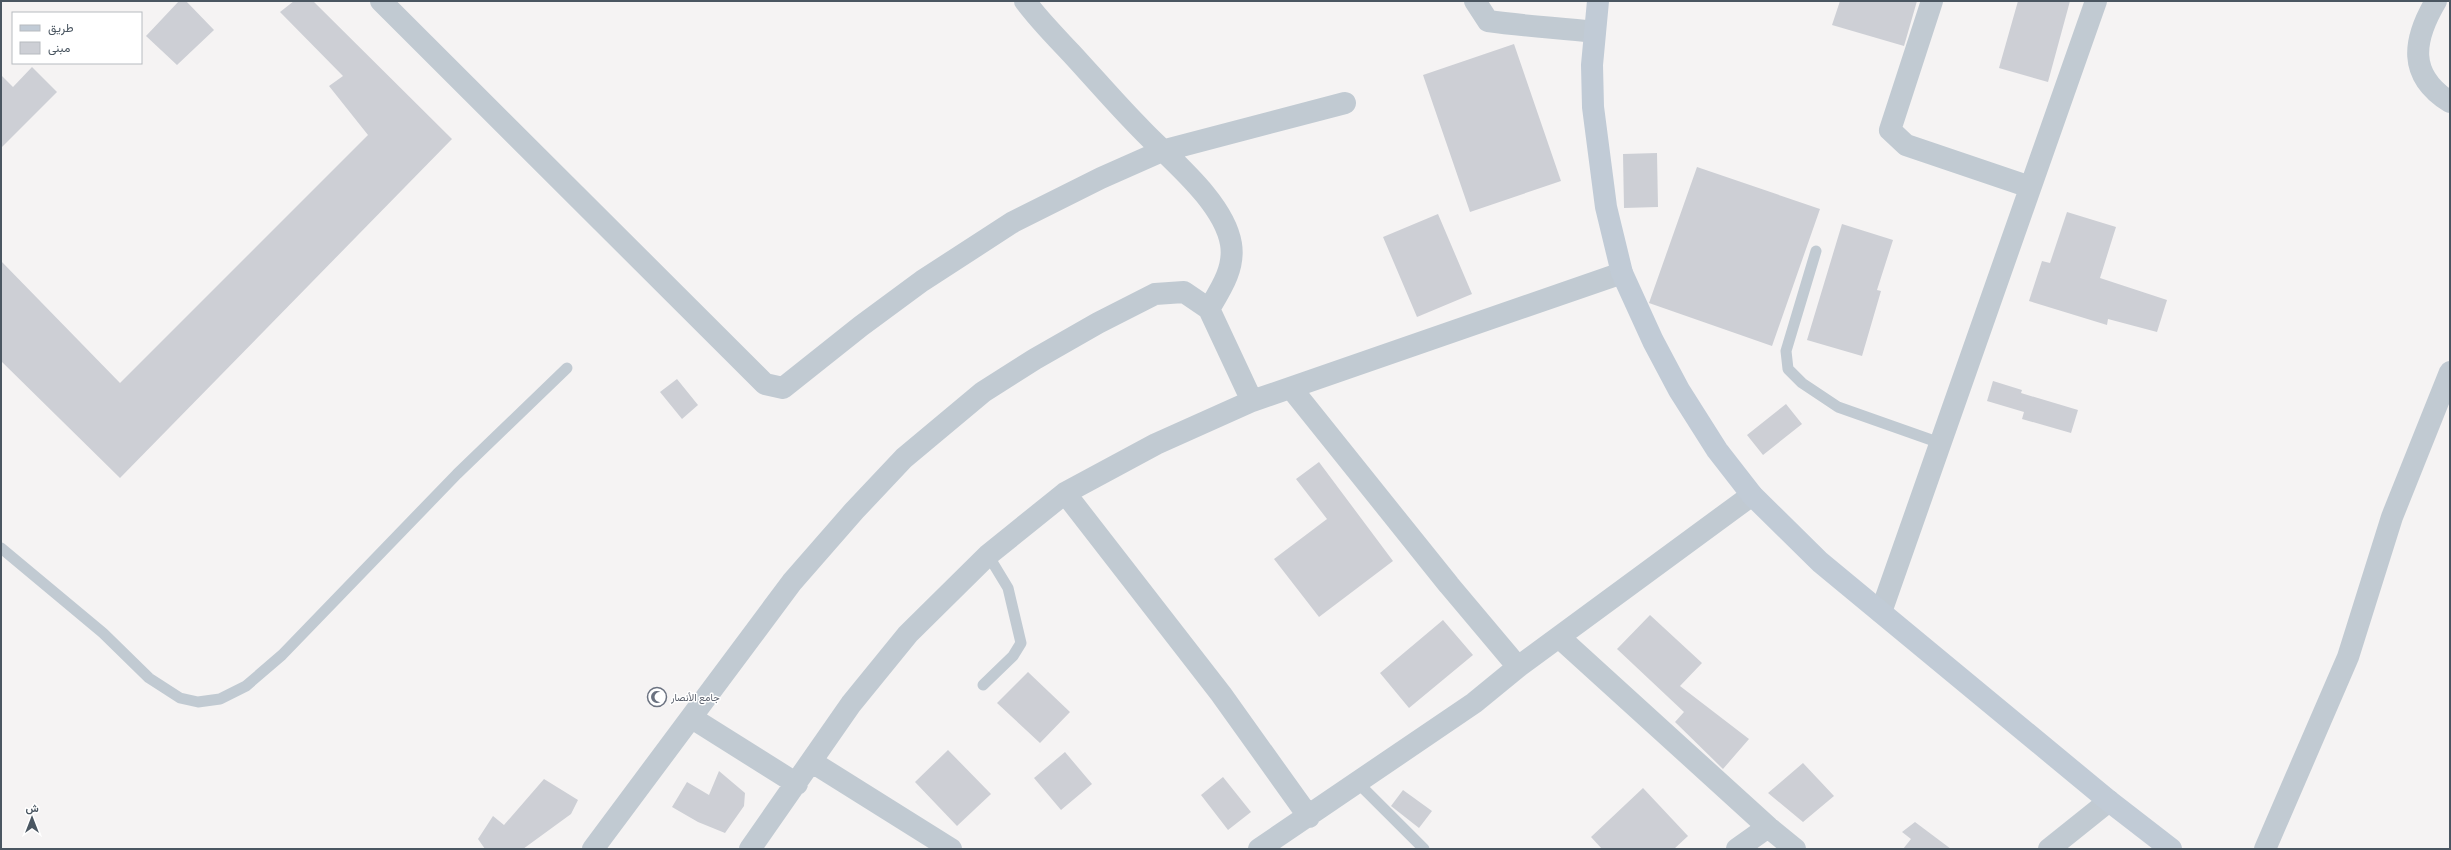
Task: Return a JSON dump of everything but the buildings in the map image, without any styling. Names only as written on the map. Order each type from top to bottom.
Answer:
[{"type":"street","points":[[381,1],[765,384],[783,388],[861,326],[922,281],[1013,222],[1101,178],[1162,151],[1345,103]]},
{"type":"street","points":[[1025,1],[1040,22],[1205,195],[1221,219],[1231,243],[1229,272],[1209,309]]},
{"type":"street","points":[[1475,1],[1488,21],[1524,26],[1536,25],[1594,32]]},
{"type":"street","points":[[1598,1],[1592,65],[1597,148],[1606,207],[1622,273],[1653,341],[1679,390],[1717,450],[1752,495],[1820,562],[2109,801],[2171,849]]},
{"type":"street","points":[[1932,1],[1890,130],[1906,145],[2030,187]]},
{"type":"street","points":[[1881,612],[2096,1]]},
{"type":"street","points":[[2436,1],[2427,16],[2417,47],[2420,70],[2440,96],[2450,102]]},
{"type":"street","points":[[750,849],[797,784],[851,704],[908,634],[988,555],[1065,493],[1156,444],[1252,401],[1622,273]]},
{"type":"street","points":[[593,849],[792,582],[854,511],[904,458],[983,392],[1098,322],[1155,294],[1184,292],[1209,309],[1252,401]]},
{"type":"street","points":[[2265,849],[2348,657],[2392,517],[2450,372]]},
{"type":"street","points":[[1291,388],[1449,585],[1518,667]]},
{"type":"street","points":[[1065,493],[1221,694],[1309,817]]},
{"type":"street","points":[[1259,849],[1309,817],[1474,703],[1518,667],[1560,638],[1663,559],[1752,495]]},
{"type":"street","points":[[1560,638],[1768,827],[1795,849]]},
{"type":"street","points":[[692,718],[797,784]]},
{"type":"street","points":[[812,762],[951,849]]},
{"type":"street","points":[[2049,849],[2109,801]]},
{"type":"street","points":[[1737,849],[1768,827]]},
{"type":"lane","points":[[1816,251],[1786,351],[1788,369],[1802,383],[1838,407],[1940,443]]},
{"type":"lane","points":[[1,548],[103,633],[149,678],[180,698],[198,702],[220,699],[246,686],[282,655],[446,485],[567,368]]},
{"type":"lane","points":[[983,685],[1014,656],[1021,643],[1008,588],[988,555]]},
{"type":"lane","points":[[1358,783],[1424,849]]},
{"type":"place","name":"جامع الأنصار","points":[[657,697]]}]
